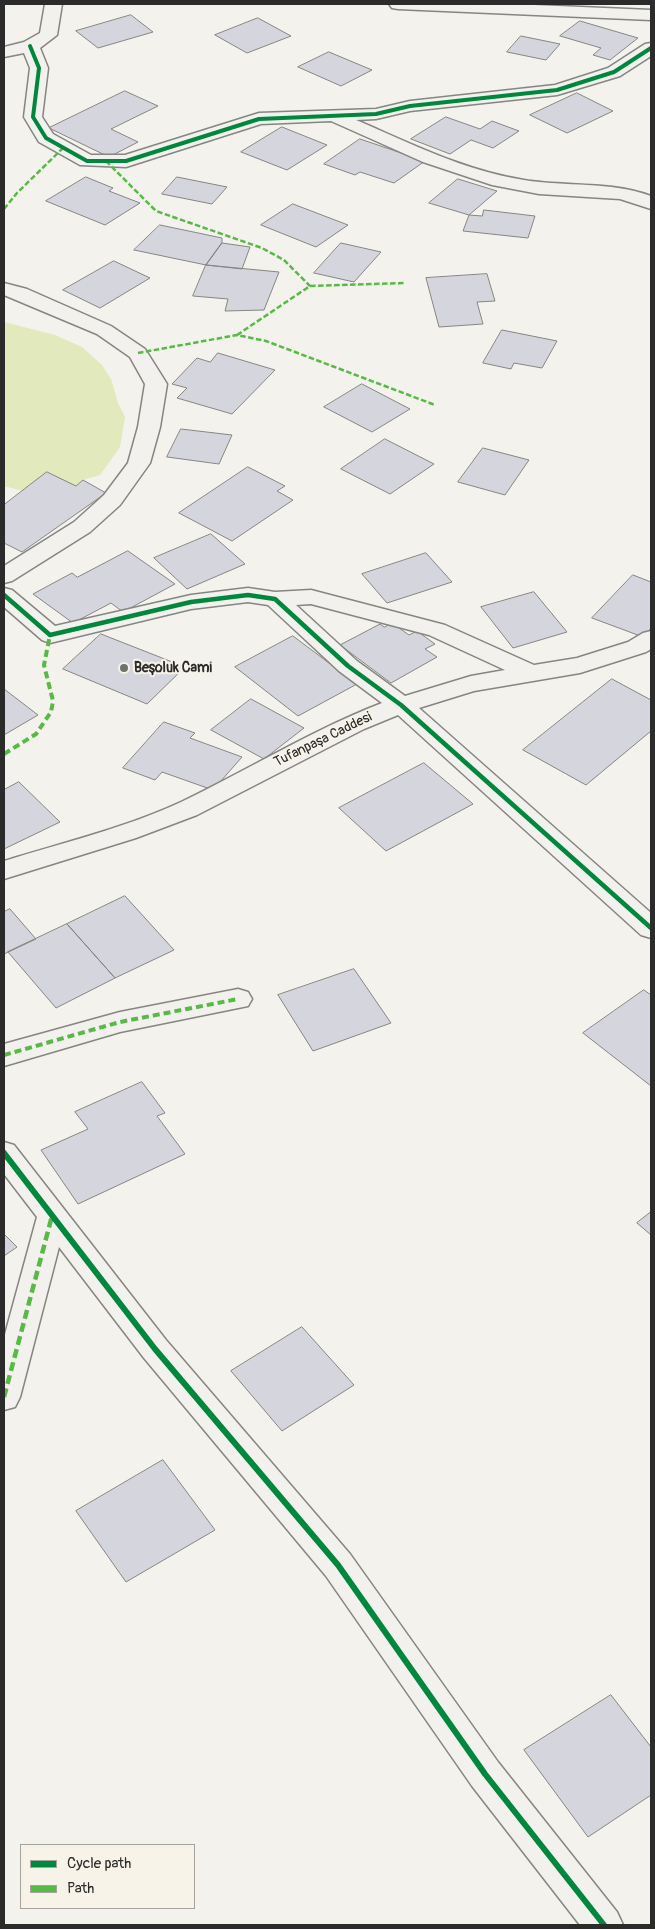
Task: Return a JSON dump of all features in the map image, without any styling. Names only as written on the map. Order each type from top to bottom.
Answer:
[{"type":"street","points":[[4,52],[30,46],[48,35],[53,4]]},
{"type":"street","points":[[398,4],[651,15]]},
{"type":"street","points":[[30,46],[38,68],[33,117],[46,138],[87,160],[126,161],[259,119],[376,114],[410,106],[557,90],[614,72],[651,48]]},
{"type":"street","points":[[333,117],[473,175],[554,190],[614,192],[651,203]]},
{"type":"street","points":[[4,290],[20,293],[104,330],[138,353],[156,384],[149,426],[139,463],[112,500],[82,527],[4,576]]},
{"type":"street","points":[[4,595],[50,635],[191,602],[248,595],[275,599],[311,597],[437,630],[531,672]]},
{"type":"street","points":[[275,599],[348,666],[401,705],[651,928]]},
{"type":"street","name":"Tufanpaşa Caddesi","points":[[4,870],[127,832],[188,809],[354,723],[401,705],[471,684],[531,672],[580,665],[637,647],[651,638]]},
{"type":"street","points":[[4,1055],[120,1022],[238,998]]},
{"type":"street","points":[[4,1153],[155,1349],[338,1565],[484,1774],[604,1925]]},
{"type":"street","points":[[4,1397],[52,1216]]},
{"type":"green space","points":[[4,322],[55,335],[82,347],[102,365],[111,379],[118,403],[125,417],[120,447],[100,475],[83,480],[76,486],[23,491],[4,486]]},
{"type":"building","points":[[131,15],[153,32],[98,48],[76,31]]},
{"type":"building","points":[[258,18],[291,36],[247,53],[215,35]]},
{"type":"building","points":[[580,21],[638,38],[610,60],[593,55],[601,48],[560,36]]},
{"type":"building","points":[[521,36],[560,44],[546,60],[507,52]]},
{"type":"building","points":[[329,52],[372,70],[341,86],[298,67]]},
{"type":"building","points":[[125,91],[158,106],[111,129],[138,142],[109,157],[49,128]]},
{"type":"building","points":[[577,93],[613,111],[567,133],[530,115]]},
{"type":"building","points":[[446,117],[480,129],[492,121],[519,131],[493,148],[471,140],[450,154],[411,139]]},
{"type":"building","points":[[282,127],[327,145],[287,170],[241,152]]},
{"type":"building","points":[[360,139],[425,161],[394,183],[360,172],[355,175],[324,164]]},
{"type":"building","points":[[86,177],[113,188],[109,191],[140,203],[105,225],[46,201]]},
{"type":"building","points":[[177,177],[227,187],[212,204],[162,194]]},
{"type":"building","points":[[458,179],[497,191],[469,215],[429,203]]},
{"type":"building","points":[[293,204],[348,225],[316,247],[261,225]]},
{"type":"building","points":[[484,210],[535,216],[528,238],[463,231],[469,215],[482,216]]},
{"type":"building","points":[[160,225],[222,238],[222,243],[206,265],[134,250]]},
{"type":"building","points":[[222,243],[250,247],[242,269],[206,265]]},
{"type":"building","points":[[341,243],[381,252],[354,282],[314,273]]},
{"type":"building","points":[[114,261],[150,278],[100,308],[63,290]]},
{"type":"building","points":[[206,265],[279,272],[264,310],[225,311],[228,299],[193,296]]},
{"type":"building","points":[[487,274],[495,301],[477,302],[483,324],[439,327],[426,278]]},
{"type":"building","points":[[502,330],[557,341],[542,368],[514,363],[511,369],[483,363]]},
{"type":"building","points":[[218,353],[275,370],[232,414],[177,398],[187,388],[172,384],[197,358],[210,362]]},
{"type":"building","points":[[362,384],[410,409],[372,432],[324,407]]},
{"type":"building","points":[[181,429],[232,435],[219,464],[167,457]]},
{"type":"building","points":[[385,439],[434,464],[390,494],[341,469]]},
{"type":"building","points":[[483,448],[529,460],[505,495],[458,482]]},
{"type":"building","points":[[248,467],[285,486],[277,491],[293,500],[232,541],[179,513]]},
{"type":"building","points":[[47,472],[76,486],[83,480],[106,493],[22,552],[4,543],[4,505]]},
{"type":"building","points":[[211,534],[245,564],[187,589],[154,558]]},
{"type":"building","points":[[128,551],[175,584],[123,612],[111,603],[73,623],[33,594],[72,573],[77,577]]},
{"type":"building","points":[[426,553],[452,582],[387,603],[362,574]]},
{"type":"building","points":[[633,575],[651,582],[651,628],[643,637],[592,618]]},
{"type":"building","points":[[534,592],[567,632],[513,648],[481,607]]},
{"type":"building","points":[[392,623],[409,635],[417,631],[435,644],[425,649],[437,657],[391,683],[340,645],[380,624],[384,627]]},
{"type":"building","name":"Beşoluk Cami","points":[[101,634],[185,667],[147,704],[63,669]]},
{"type":"building","points":[[293,636],[357,684],[298,716],[235,667]]},
{"type":"building","points":[[612,679],[651,700],[651,731],[586,785],[523,750]]},
{"type":"building","points":[[4,689],[38,715],[4,735]]},
{"type":"building","points":[[251,699],[304,728],[264,759],[211,730]]},
{"type":"building","points":[[164,722],[195,733],[190,738],[242,757],[213,790],[162,772],[155,780],[123,768]]},
{"type":"building","points":[[424,763],[473,804],[386,851],[339,808]]},
{"type":"building","points":[[19,782],[60,822],[4,849],[4,790]]},
{"type":"building","points":[[125,896],[174,950],[115,978],[67,924]]},
{"type":"building","points":[[10,909],[36,939],[4,954],[4,912]]},
{"type":"building","points":[[67,924],[115,978],[56,1008],[8,952]]},
{"type":"building","points":[[354,969],[391,1023],[313,1051],[278,995]]},
{"type":"building","points":[[644,990],[651,995],[651,1086],[583,1033]]},
{"type":"building","points":[[142,1082],[165,1113],[157,1116],[185,1154],[78,1204],[41,1150],[88,1129],[75,1112]]},
{"type":"building","points":[[651,1212],[651,1235],[637,1223]]},
{"type":"building","points":[[4,1234],[17,1247],[4,1256]]},
{"type":"building","points":[[302,1327],[354,1385],[282,1431],[231,1371]]},
{"type":"building","points":[[163,1460],[215,1530],[126,1582],[76,1511]]},
{"type":"building","points":[[611,1695],[651,1747],[651,1795],[588,1837],[524,1750]]},
{"type":"marked path","points":[[4,209],[17,193],[63,148]]},
{"type":"marked path","points":[[106,161],[156,211],[262,248],[284,260],[310,286]]},
{"type":"marked path","points":[[237,335],[310,286],[404,283]]},
{"type":"marked path","points":[[138,353],[237,335],[266,341],[435,405]]},
{"type":"marked path","points":[[4,754],[28,741],[48,720],[53,701],[45,678],[44,665],[46,647],[50,635]]},
{"type":"marked path","points":[[4,1055],[120,1022],[238,999]]},
{"type":"marked path","points":[[4,1397],[52,1216]]},
{"type":"cycle path","points":[[30,46],[39,68],[33,117],[46,138],[87,161],[126,161],[259,119],[376,114],[410,106],[557,90],[614,72],[651,48]]},
{"type":"cycle path","points":[[4,595],[50,635],[191,602],[248,595],[275,599],[348,666],[401,705],[651,928]]},
{"type":"cycle path","points":[[4,1153],[155,1349],[338,1565],[485,1774],[604,1925]]},
{"type":"place","name":"Beşoluk Cami","points":[[124,668]]}]
